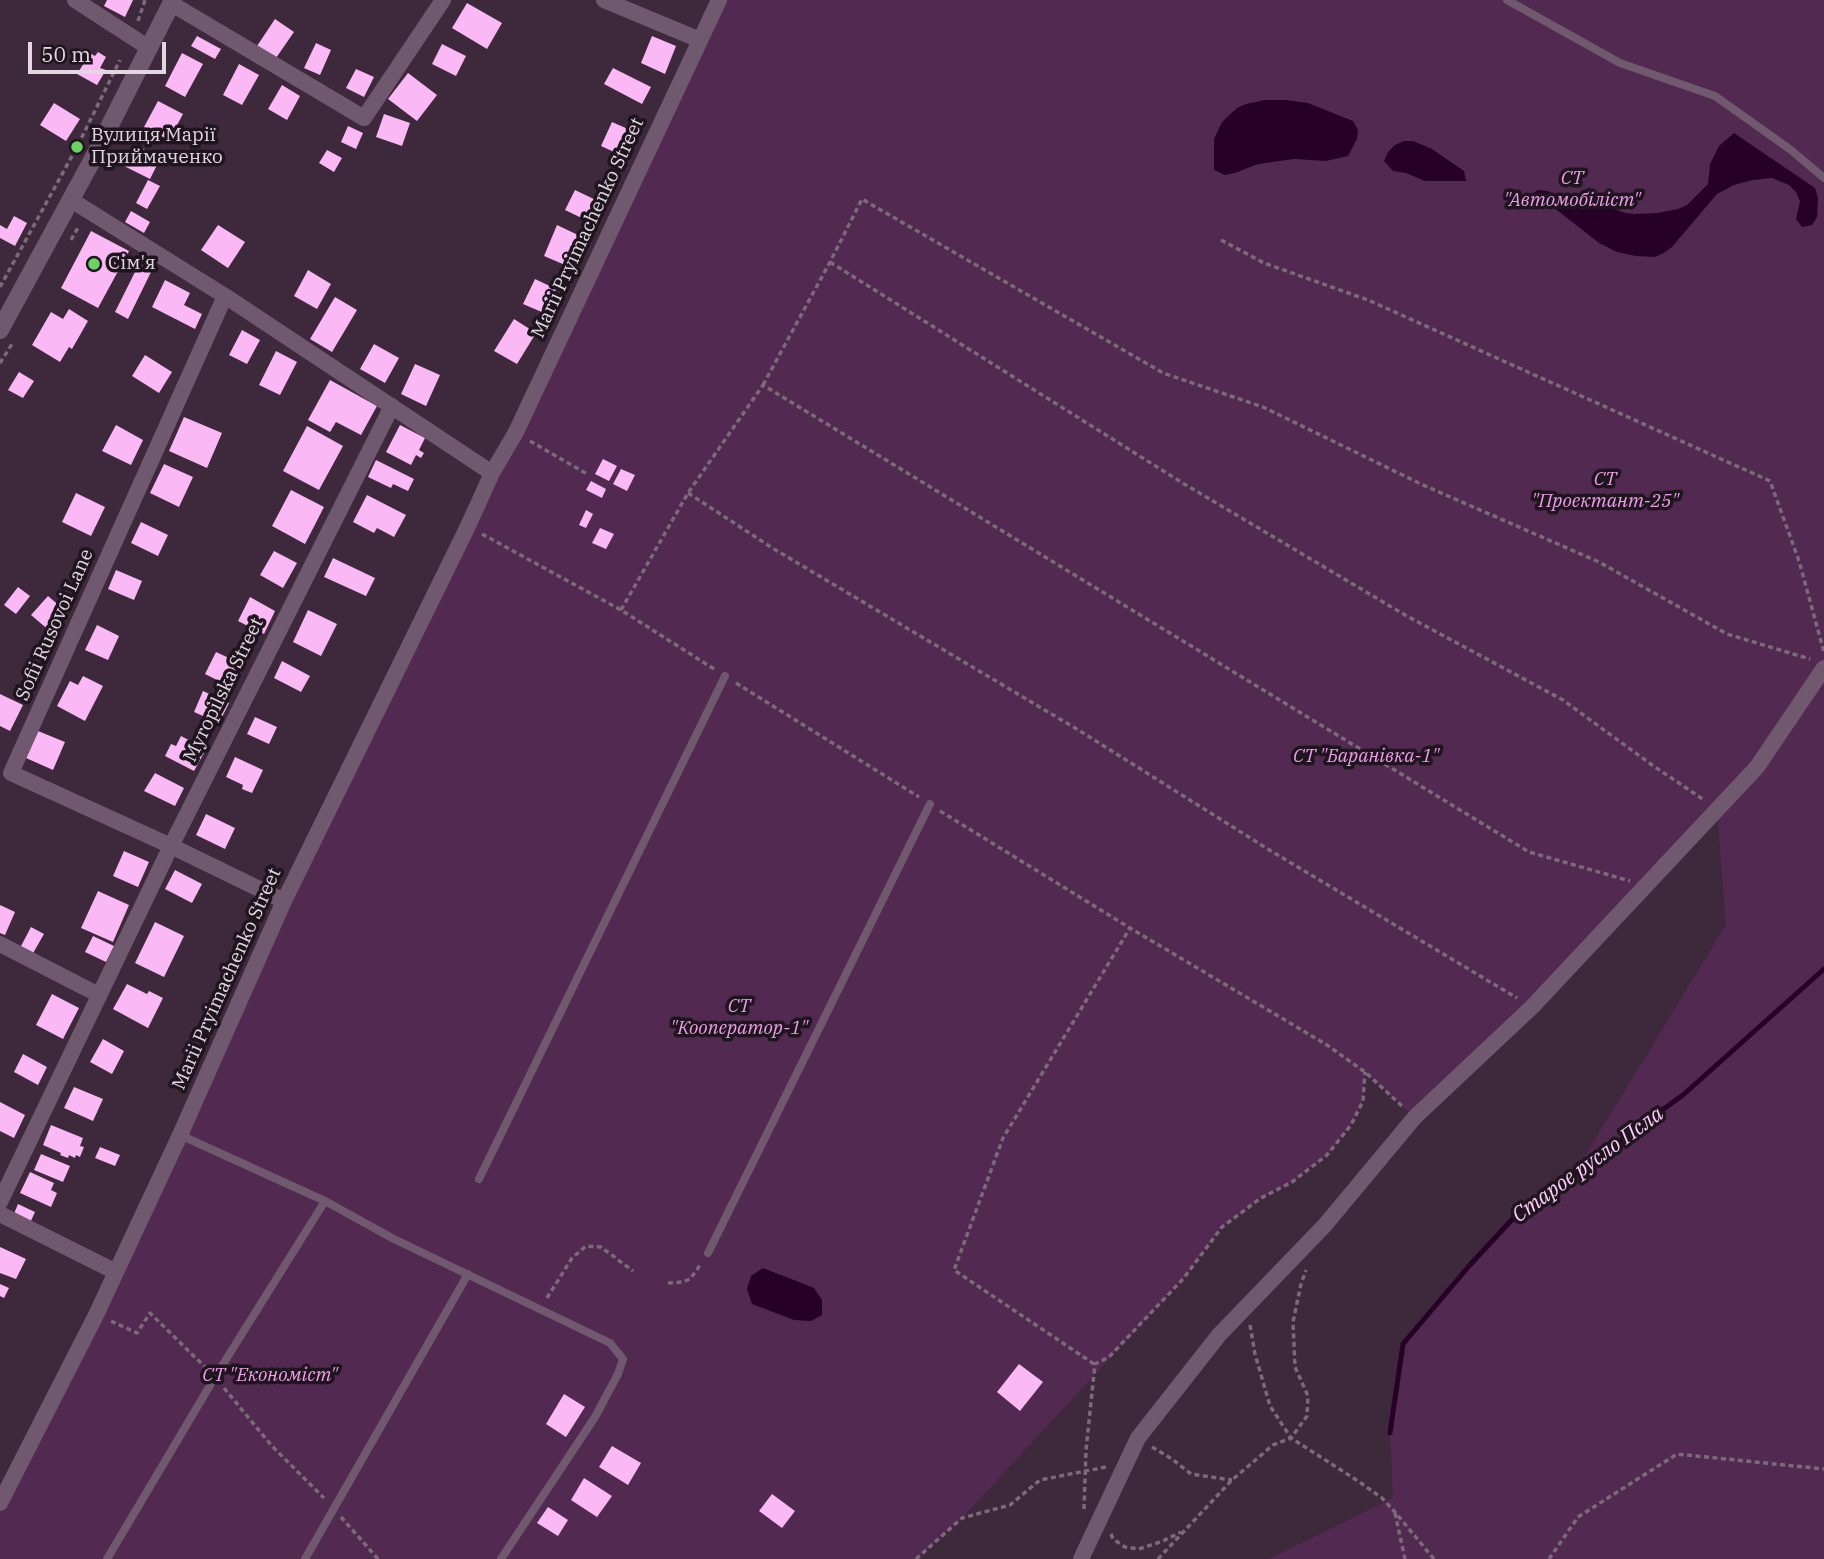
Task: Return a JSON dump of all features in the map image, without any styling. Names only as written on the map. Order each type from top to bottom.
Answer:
[{"type":"main road","points":[[0,330],[95,155],[173,2]]},
{"type":"street","points":[[75,0],[149,48]]},
{"type":"street","points":[[173,2],[364,118],[443,0]]},
{"type":"street","points":[[604,0],[700,40]]},
{"type":"street","name":"Marii Pryimachenko Street","points":[[0,1503],[96,1315],[284,901],[492,473],[516,432],[719,0]]},
{"type":"street","points":[[71,200],[225,296],[492,473]]},
{"type":"street","name":"Sofii Rusovoi Lane","points":[[225,296],[12,773],[284,901]]},
{"type":"street","name":"Myropilska Street","points":[[0,1202],[171,846],[391,406]]},
{"type":"street","points":[[1083,1553],[1138,1438],[1219,1335],[1325,1225],[1415,1117],[1532,1007],[1757,767],[1818,664]]},
{"type":"street","points":[[0,944],[99,995]]},
{"type":"street","points":[[0,1214],[116,1272]]},
{"type":"lane","points":[[1507,0],[1620,63],[1715,96],[1791,150],[1824,178]]},
{"type":"lane","points":[[480,1179],[725,676]]},
{"type":"lane","points":[[708,1253],[929,804]]},
{"type":"lane","points":[[180,1135],[325,1201],[394,1239],[541,1308],[610,1343],[623,1359],[595,1417],[501,1559]]},
{"type":"lane","points":[[107,1559],[215,1377],[325,1201]]},
{"type":"lane","points":[[304,1559],[468,1273]]},
{"type":"path","points":[[0,287],[77,147],[132,37],[145,0]]},
{"type":"path","points":[[621,610],[688,493],[763,385],[862,199],[1163,373],[1263,407],[1423,485],[1599,562],[1727,634],[1818,664]]},
{"type":"path","points":[[1221,240],[1264,263],[1368,300],[1770,481],[1799,561],[1824,652]]},
{"type":"path","points":[[830,262],[1181,482],[1405,615],[1563,700],[1717,809]]},
{"type":"path","points":[[763,385],[1529,852],[1646,886]]},
{"type":"path","points":[[516,432],[587,474]]},
{"type":"path","points":[[688,493],[774,549],[1080,731],[1271,851],[1532,1007]]},
{"type":"path","points":[[468,526],[621,610],[1130,928],[1327,1045],[1365,1072],[1415,1117]]},
{"type":"path","points":[[1095,1364],[954,1270],[1003,1138],[1130,928]]},
{"type":"path","points":[[1095,1364],[1109,1357],[1183,1279],[1222,1227],[1261,1198],[1292,1182],[1327,1155],[1350,1125],[1363,1101],[1365,1072]]},
{"type":"path","points":[[541,1308],[572,1258],[586,1246],[601,1247],[633,1271]]},
{"type":"path","points":[[668,1283],[690,1279],[708,1253]]},
{"type":"path","points":[[1158,1559],[1232,1480],[1273,1445],[1291,1438],[1307,1416],[1308,1396],[1295,1367],[1293,1322],[1301,1284],[1310,1260]]},
{"type":"path","points":[[1247,1305],[1255,1354],[1270,1406],[1291,1438],[1382,1498],[1434,1559]]},
{"type":"path","points":[[96,1315],[137,1333],[150,1313],[215,1377],[271,1445],[335,1509],[378,1559]]},
{"type":"path","points":[[1083,1553],[1085,1472],[1095,1364]]},
{"type":"path","points":[[1138,1438],[1191,1474],[1232,1480]]},
{"type":"path","points":[[1549,1559],[1578,1517],[1677,1454],[1824,1469]]},
{"type":"path","points":[[916,1559],[962,1518],[1010,1505],[1040,1480],[1125,1462]]},
{"type":"path","points":[[1394,1511],[1405,1559]]},
{"type":"path","points":[[1102,1515],[1113,1539],[1125,1548],[1139,1549],[1186,1530]]},
{"type":"green space","points":[[719,0],[1824,0],[1824,1559],[1269,1559],[1393,1498],[1390,1433],[1403,1344],[1519,1212],[1574,1174],[1726,925],[1717,810],[1415,1117],[1365,1073],[1363,1101],[1351,1125],[1327,1155],[1292,1182],[1261,1198],[1222,1227],[1183,1279],[962,1518],[916,1559],[0,1559],[0,1503]]},
{"type":"shaded area","points":[[1265,100],[1308,103],[1353,121],[1358,130],[1357,139],[1348,156],[1326,161],[1294,159],[1265,163],[1225,175],[1214,170],[1214,139],[1222,122],[1237,108]]},
{"type":"shaded area","points":[[1734,133],[1815,188],[1818,198],[1817,217],[1812,225],[1802,227],[1796,219],[1800,201],[1789,185],[1772,178],[1753,180],[1734,185],[1717,194],[1664,253],[1655,257],[1636,256],[1617,252],[1599,243],[1553,207],[1528,197],[1538,190],[1547,191],[1566,199],[1605,205],[1635,214],[1678,209],[1687,205],[1708,184],[1710,164],[1719,146]]},
{"type":"shaded area","points":[[1413,141],[1432,149],[1464,171],[1466,181],[1425,181],[1393,171],[1384,161],[1395,145]]},
{"type":"shaded area","points":[[763,1268],[814,1288],[822,1300],[822,1315],[811,1321],[794,1320],[752,1304],[747,1289],[751,1276]]},
{"type":"building","points":[[107,0],[133,0],[125,17],[104,6]]},
{"type":"building","points":[[467,3],[502,23],[487,49],[452,28]]},
{"type":"building","points":[[275,19],[294,32],[276,58],[257,46]]},
{"type":"building","points":[[197,36],[221,49],[215,59],[191,46]]},
{"type":"building","points":[[652,36],[676,46],[665,74],[641,63]]},
{"type":"building","points":[[316,43],[331,50],[320,75],[304,68]]},
{"type":"building","points":[[442,44],[466,56],[456,76],[432,64]]},
{"type":"building","points":[[82,49],[95,56],[98,52],[106,57],[100,68],[106,70],[97,85],[77,74],[84,63],[77,59]]},
{"type":"building","points":[[182,53],[203,64],[185,97],[165,86]]},
{"type":"building","points":[[239,64],[259,75],[242,105],[223,95]]},
{"type":"building","points":[[613,68],[651,87],[642,104],[604,84]]},
{"type":"building","points":[[356,69],[374,77],[364,97],[346,88]]},
{"type":"building","points":[[408,73],[437,95],[417,121],[388,99]]},
{"type":"building","points":[[282,85],[300,96],[287,120],[268,109]]},
{"type":"building","points":[[158,101],[183,114],[169,140],[144,127]]},
{"type":"building","points":[[54,103],[80,119],[66,141],[40,125]]},
{"type":"building","points":[[384,114],[410,123],[402,146],[376,137]]},
{"type":"building","points":[[612,122],[637,133],[625,157],[601,146]]},
{"type":"building","points":[[348,126],[363,133],[356,149],[341,142]]},
{"type":"building","points":[[135,145],[161,157],[150,179],[124,166]]},
{"type":"building","points":[[327,150],[342,158],[334,172],[319,163]]},
{"type":"building","points":[[148,180],[160,186],[147,209],[136,203]]},
{"type":"building","points":[[575,190],[600,202],[590,222],[565,210]]},
{"type":"building","points":[[131,211],[150,222],[144,233],[125,222]]},
{"type":"building","points":[[14,216],[27,223],[15,246],[0,238],[0,225],[7,229]]},
{"type":"building","points":[[218,225],[245,242],[228,268],[201,250]]},
{"type":"building","points":[[557,225],[578,235],[565,265],[544,256]]},
{"type":"building","points":[[91,231],[129,251],[98,308],[61,288]]},
{"type":"building","points":[[139,264],[152,270],[128,319],[115,312]]},
{"type":"building","points":[[308,270],[331,284],[317,309],[294,296]]},
{"type":"building","points":[[535,279],[556,289],[544,313],[523,304]]},
{"type":"building","points":[[165,280],[190,293],[184,305],[202,314],[195,329],[152,307]]},
{"type":"building","points":[[335,297],[357,310],[332,352],[310,339]]},
{"type":"building","points":[[69,309],[88,321],[72,349],[69,347],[60,362],[32,345],[51,312],[63,319]]},
{"type":"building","points":[[514,319],[536,333],[517,364],[494,351]]},
{"type":"building","points":[[242,330],[260,340],[247,364],[229,355]]},
{"type":"building","points":[[374,344],[399,358],[385,383],[360,369]]},
{"type":"building","points":[[276,351],[297,362],[280,395],[259,385]]},
{"type":"building","points":[[145,355],[172,372],[159,393],[132,376]]},
{"type":"building","points":[[415,364],[440,375],[426,406],[401,394]]},
{"type":"building","points":[[19,372],[34,381],[23,398],[8,390]]},
{"type":"building","points":[[330,380],[377,406],[361,435],[336,422],[330,432],[308,420]]},
{"type":"building","points":[[184,417],[222,433],[207,468],[169,451]]},
{"type":"building","points":[[116,425],[143,440],[131,465],[102,451]]},
{"type":"building","points":[[400,425],[425,438],[419,450],[424,453],[421,458],[416,455],[411,465],[386,452]]},
{"type":"building","points":[[307,426],[343,446],[319,490],[283,471]]},
{"type":"building","points":[[603,459],[617,466],[609,481],[595,474]]},
{"type":"building","points":[[376,460],[414,479],[408,491],[393,484],[391,488],[368,477]]},
{"type":"building","points":[[164,464],[193,477],[179,507],[150,493]]},
{"type":"building","points":[[621,469],[635,475],[627,491],[613,484]]},
{"type":"building","points":[[591,481],[606,489],[602,498],[586,490]]},
{"type":"building","points":[[291,490],[324,507],[305,544],[272,526]]},
{"type":"building","points":[[76,493],[105,507],[91,536],[62,522]]},
{"type":"building","points":[[367,495],[406,515],[394,537],[377,528],[374,533],[353,522]]},
{"type":"building","points":[[586,510],[593,514],[586,528],[579,525]]},
{"type":"building","points":[[141,522],[168,535],[158,556],[131,543]]},
{"type":"building","points":[[600,528],[614,534],[606,549],[592,543]]},
{"type":"building","points":[[274,551],[297,563],[283,588],[260,575]]},
{"type":"building","points":[[333,558],[375,578],[366,596],[324,577]]},
{"type":"building","points":[[116,570],[142,581],[134,600],[108,589]]},
{"type":"building","points":[[18,587],[30,596],[16,614],[4,605]]},
{"type":"building","points":[[48,596],[68,613],[51,632],[31,615]]},
{"type":"building","points":[[250,597],[275,611],[264,634],[238,621]]},
{"type":"building","points":[[308,610],[337,624],[321,656],[293,642]]},
{"type":"building","points":[[97,625],[119,636],[108,660],[85,650]]},
{"type":"building","points":[[216,652],[244,665],[233,688],[205,674]]},
{"type":"building","points":[[282,661],[310,676],[301,692],[274,678]]},
{"type":"building","points":[[83,676],[103,686],[85,721],[57,706],[70,681],[78,685]]},
{"type":"building","points":[[203,691],[229,703],[219,723],[194,712]]},
{"type":"building","points":[[0,694],[23,705],[10,731],[0,726]]},
{"type":"building","points":[[255,717],[277,727],[269,744],[247,734]]},
{"type":"building","points":[[38,731],[65,742],[53,770],[26,758]]},
{"type":"building","points":[[181,736],[206,749],[194,771],[165,756],[171,744],[176,746]]},
{"type":"building","points":[[235,757],[263,770],[252,793],[226,777]]},
{"type":"building","points":[[155,773],[184,788],[175,806],[144,791]]},
{"type":"building","points":[[206,814],[235,828],[225,849],[196,835]]},
{"type":"building","points":[[124,851],[149,862],[138,887],[113,876]]},
{"type":"building","points":[[175,870],[202,884],[192,903],[165,889]]},
{"type":"building","points":[[98,891],[129,905],[113,942],[81,928]]},
{"type":"building","points":[[0,905],[15,912],[5,935],[0,933]]},
{"type":"building","points":[[155,922],[184,936],[164,977],[135,963]]},
{"type":"building","points":[[31,927],[44,934],[32,955],[20,948]]},
{"type":"building","points":[[93,936],[114,946],[106,962],[85,952]]},
{"type":"building","points":[[127,984],[163,998],[148,1028],[113,1009]]},
{"type":"building","points":[[52,994],[79,1008],[63,1039],[36,1025]]},
{"type":"building","points":[[103,1039],[124,1051],[112,1074],[90,1062]]},
{"type":"building","points":[[23,1054],[47,1067],[38,1085],[14,1072]]},
{"type":"building","points":[[74,1087],[103,1099],[93,1121],[64,1108]]},
{"type":"building","points":[[0,1102],[25,1115],[14,1138],[0,1131]]},
{"type":"building","points":[[51,1125],[83,1138],[80,1146],[84,1147],[80,1157],[69,1155],[68,1158],[43,1145]]},
{"type":"building","points":[[100,1147],[120,1155],[115,1166],[95,1158]]},
{"type":"building","points":[[41,1154],[70,1166],[63,1182],[34,1170]]},
{"type":"building","points":[[30,1172],[54,1183],[51,1190],[57,1193],[51,1207],[20,1193]]},
{"type":"building","points":[[18,1204],[35,1212],[30,1223],[13,1216]]},
{"type":"building","points":[[0,1247],[26,1259],[16,1279],[0,1273]]},
{"type":"building","points":[[0,1284],[9,1288],[4,1298],[0,1296]]},
{"type":"building","points":[[1019,1364],[1043,1382],[1020,1411],[997,1392]]},
{"type":"building","points":[[564,1394],[585,1407],[566,1437],[546,1424]]},
{"type":"building","points":[[612,1446],[641,1463],[628,1485],[599,1467]]},
{"type":"building","points":[[584,1478],[612,1496],[597,1517],[571,1500]]},
{"type":"building","points":[[772,1494],[795,1511],[782,1528],[759,1511]]},
{"type":"building","points":[[548,1507],[568,1520],[558,1536],[537,1523]]},
{"type":"waterway","name":"Старое русло Псла","points":[[1390,1433],[1403,1344],[1519,1212],[1683,1095],[1824,969]]},
{"type":"place","name":"Вулиця Марії Приймаченко","points":[[77,147]]},
{"type":"place","name":"Сім'я","points":[[94,264]]},
{"type":"park label","name":"СТ \"Автомобіліст\"","points":[[1572,190]]},
{"type":"park label","name":"СТ \"Проектант-25\"","points":[[1605,491]]},
{"type":"park label","name":"СТ \"Баранівка-1\"","points":[[1366,757]]},
{"type":"park label","name":"СТ \"Кооператор-1\"","points":[[739,1018]]},
{"type":"park label","name":"СТ \"Економіст\"","points":[[270,1376]]}]
